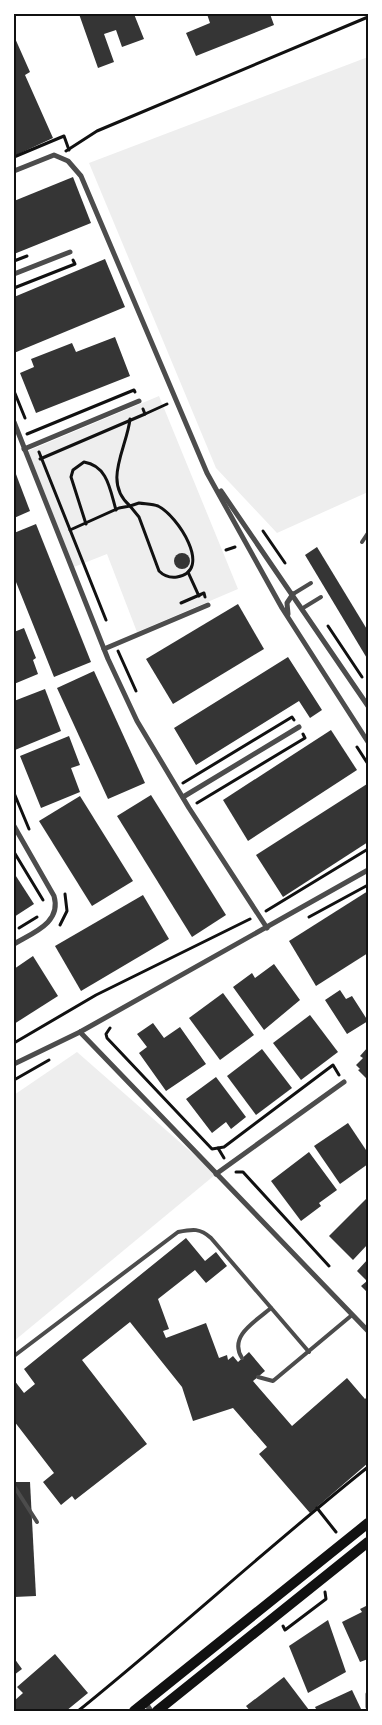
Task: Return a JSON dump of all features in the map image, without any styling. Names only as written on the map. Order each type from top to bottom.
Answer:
[{"type":"main road","points":[[134,1711],[148,1707],[368,1523]]},
{"type":"main road","points":[[157,1711],[368,1542]]},
{"type":"street","points":[[14,171],[54,155],[68,161],[81,176],[207,472],[289,618],[368,742]]},
{"type":"street","points":[[14,274],[70,252]]},
{"type":"street","points":[[24,449],[139,401]]},
{"type":"street","points":[[14,422],[104,649],[137,722],[182,797],[268,928]]},
{"type":"street","points":[[207,472],[303,608],[368,706]]},
{"type":"street","points":[[289,618],[287,603],[293,594]]},
{"type":"street","points":[[104,649],[208,605]]},
{"type":"street","points":[[182,797],[299,727]]},
{"type":"street","points":[[14,826],[54,896],[56,908],[54,917],[47,924],[14,944]]},
{"type":"street","points":[[14,1064],[80,1032],[268,928],[368,870]]},
{"type":"street","points":[[80,1032],[368,1331]]},
{"type":"street","points":[[216,1174],[344,1082]]},
{"type":"street","points":[[368,1694],[368,1707]]},
{"type":"lane","points":[[362,542],[368,533]]},
{"type":"lane","points":[[293,594],[312,582]]},
{"type":"lane","points":[[303,608],[321,597]]},
{"type":"lane","points":[[14,1356],[178,1232],[191,1229],[202,1230],[211,1238],[309,1352]]},
{"type":"lane","points":[[242,1358],[237,1347],[240,1335],[271,1308]]},
{"type":"lane","points":[[258,1377],[273,1381],[352,1315]]},
{"type":"lane","points":[[14,1486],[37,1522]]},
{"type":"path","points":[[54,155],[69,149],[97,131],[368,17]]},
{"type":"path","points":[[14,391],[115,644],[140,699]]},
{"type":"path","points":[[144,414],[168,404]]},
{"type":"path","points":[[58,535],[116,510],[130,506],[139,503],[160,507],[181,528],[189,542],[192,567],[188,572],[176,577],[163,575],[159,571],[139,517],[130,506],[124,501],[116,469],[128,434],[130,420],[124,407]]},
{"type":"path","points":[[86,524],[71,476],[73,470],[84,462],[96,466],[105,475],[116,510]]},
{"type":"path","points":[[226,550],[235,546]]},
{"type":"path","points":[[188,572],[198,596]]},
{"type":"path","points":[[312,603],[364,679]]},
{"type":"path","points":[[181,773],[204,810]]},
{"type":"path","points":[[14,1044],[96,995],[260,915],[368,849]]},
{"type":"path","points":[[14,852],[43,901],[42,909],[14,931]]},
{"type":"path","points":[[300,922],[368,885]]},
{"type":"path","points":[[263,903],[276,922]]},
{"type":"path","points":[[115,1025],[107,1030],[107,1038],[212,1148],[224,1147],[333,1065],[344,1082]]},
{"type":"path","points":[[243,1172],[300,1237],[329,1266]]},
{"type":"path","points":[[78,1711],[158,1646],[317,1508],[368,1467]]},
{"type":"path","points":[[317,1508],[336,1532]]},
{"type":"shaded area","points":[[368,57],[368,492],[277,533],[216,468],[89,163]]},
{"type":"shaded area","points":[[159,396],[238,589],[137,632],[107,554],[74,567],[28,451]]},
{"type":"shaded area","points":[[77,1052],[216,1174],[14,1341],[14,1095]]},
{"type":"building","points":[[79,14],[134,14],[144,39],[122,47],[116,30],[104,34],[114,62],[98,68]]},
{"type":"building","points":[[207,14],[270,14],[274,25],[196,56],[186,33],[210,23]]},
{"type":"building","points":[[14,36],[30,72],[25,75],[53,138],[14,156]]},
{"type":"building","points":[[73,177],[91,223],[14,254],[14,201]]},
{"type":"building","points":[[105,259],[125,307],[14,353],[14,297]]},
{"type":"building","points":[[115,337],[130,376],[36,413],[20,373],[34,367],[31,359],[72,343],[76,352]]},
{"type":"building","points":[[14,469],[30,511],[14,518]]},
{"type":"building","points":[[36,524],[91,662],[54,677],[14,577],[14,533]]},
{"type":"building","points":[[317,547],[368,631],[368,660],[305,555]]},
{"type":"building","points":[[182,553],[188,555],[190,561],[188,567],[182,569],[176,567],[174,561],[176,555]]},
{"type":"building","points":[[238,604],[264,649],[173,704],[146,659]]},
{"type":"building","points":[[24,628],[36,658],[33,660],[38,674],[14,684],[14,632]]},
{"type":"building","points":[[288,657],[322,710],[310,718],[299,701],[196,765],[174,728]]},
{"type":"building","points":[[94,671],[145,783],[108,799],[57,688]]},
{"type":"building","points":[[45,689],[61,731],[15,750],[14,701]]},
{"type":"building","points":[[331,730],[357,770],[248,841],[223,800]]},
{"type":"building","points":[[69,736],[80,765],[71,768],[80,792],[41,808],[20,756]]},
{"type":"building","points":[[367,784],[368,842],[283,897],[256,855]]},
{"type":"building","points":[[151,795],[226,915],[192,937],[117,816]]},
{"type":"building","points":[[80,796],[133,881],[92,906],[39,821]]},
{"type":"building","points":[[14,873],[34,904],[14,917]]},
{"type":"building","points":[[368,891],[368,953],[316,986],[289,941]]},
{"type":"building","points":[[143,895],[169,939],[81,991],[55,946]]},
{"type":"building","points":[[33,956],[58,996],[14,1024],[14,969]]},
{"type":"building","points":[[274,964],[300,1000],[264,1030],[233,987],[252,973],[255,978]]},
{"type":"building","points":[[340,990],[346,999],[352,996],[368,1021],[347,1034],[325,1000]]},
{"type":"building","points":[[223,993],[254,1035],[220,1060],[189,1018]]},
{"type":"building","points":[[310,1015],[338,1052],[301,1080],[273,1043]]},
{"type":"building","points":[[153,1023],[164,1038],[180,1027],[206,1064],[166,1091],[139,1053],[147,1047],[137,1034]]},
{"type":"building","points":[[368,1047],[368,1080],[358,1070],[360,1069],[356,1065],[363,1058],[360,1056]]},
{"type":"building","points":[[262,1049],[292,1088],[256,1115],[227,1076]]},
{"type":"building","points":[[216,1077],[246,1117],[231,1129],[226,1122],[212,1133],[186,1099]]},
{"type":"building","points":[[348,1123],[368,1153],[368,1164],[340,1184],[314,1146]]},
{"type":"building","points":[[309,1152],[337,1190],[319,1203],[321,1206],[301,1221],[271,1181]]},
{"type":"building","points":[[368,1197],[368,1244],[353,1260],[329,1236]]},
{"type":"building","points":[[186,1238],[205,1261],[216,1252],[227,1266],[206,1283],[195,1270],[158,1299],[169,1329],[163,1331],[166,1338],[206,1323],[219,1358],[227,1355],[228,1360],[233,1356],[238,1362],[249,1352],[265,1371],[253,1381],[292,1426],[347,1378],[365,1399],[368,1396],[368,1463],[310,1513],[259,1454],[267,1447],[233,1408],[193,1421],[182,1387],[130,1322],[82,1360],[147,1444],[75,1500],[72,1496],[61,1505],[43,1482],[54,1473],[14,1421],[14,1380],[24,1393],[35,1384],[24,1369]]},
{"type":"building","points":[[368,1259],[368,1293],[361,1286],[367,1281],[357,1271]]},
{"type":"building","points":[[14,1482],[30,1482],[36,1596],[14,1597]]},
{"type":"building","points":[[368,1605],[368,1659],[360,1662],[342,1622],[362,1612],[360,1609]]},
{"type":"building","points":[[328,1620],[346,1672],[308,1693],[289,1646]]},
{"type":"building","points":[[55,1654],[88,1693],[66,1711],[14,1711],[14,1701],[23,1693],[17,1687]]},
{"type":"building","points":[[14,1658],[22,1669],[14,1675]]},
{"type":"building","points":[[284,1677],[309,1710],[250,1711],[246,1706]]},
{"type":"building","points":[[352,1690],[362,1711],[317,1711],[315,1707]]}]
